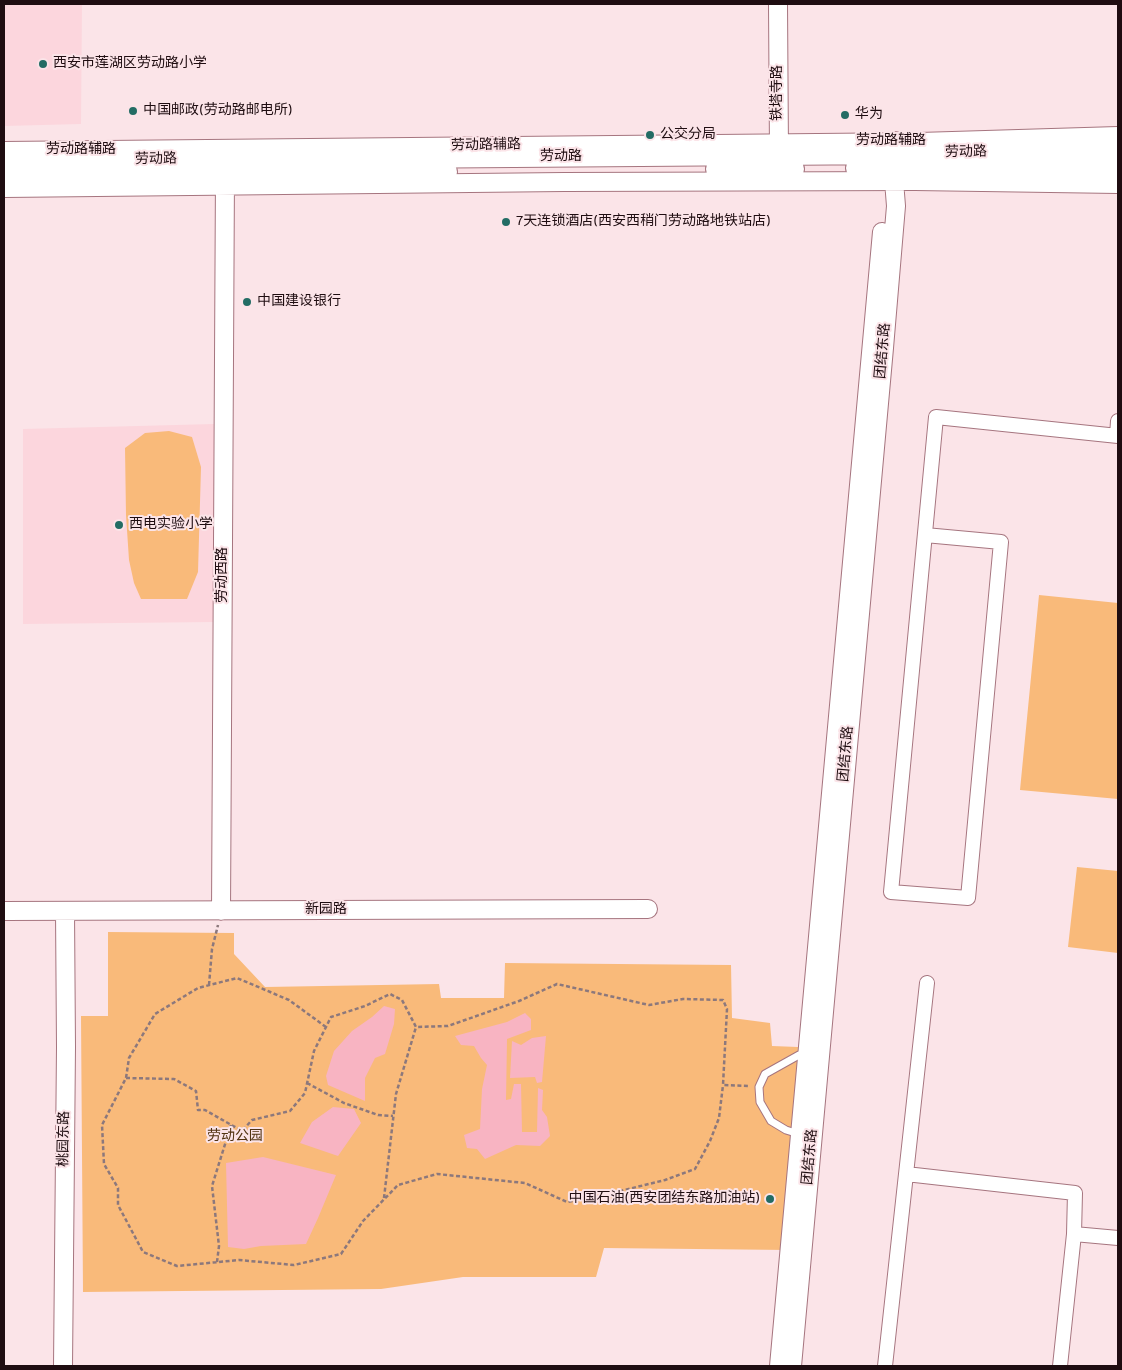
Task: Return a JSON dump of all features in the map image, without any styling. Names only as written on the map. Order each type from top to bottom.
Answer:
[{"type":"main road","name":"劳动路","points":[[895,161],[1118,151]]},
{"type":"main road","name":"劳动路","points":[[4,161],[225,167]]},
{"type":"main road","name":"劳动路","points":[[4,176],[225,167],[895,161],[1118,165]]},
{"type":"street","name":"铁塔寺路","points":[[778,4],[779,162]]},
{"type":"street","name":"劳动路辅路","points":[[779,162],[895,161],[1118,136]]},
{"type":"street","name":"劳动路辅路","points":[[4,151],[225,167]]},
{"type":"street","name":"劳动路辅路","points":[[895,161],[1118,184]]},
{"type":"street","points":[[779,1366],[884,205],[895,161]]},
{"type":"street","name":"团结东路","points":[[792,1366],[886,329],[896,206],[895,161]]},
{"type":"street","points":[[4,188],[225,167]]},
{"type":"street","name":"劳动西路","points":[[221,911],[225,167]]},
{"type":"street","points":[[925,535],[1002,542],[968,898],[891,892],[936,417],[1117,436],[1118,420]]},
{"type":"street","name":"新园路","points":[[4,911],[648,909]]},
{"type":"street","name":"桃园东路","points":[[64,1366],[65,911]]},
{"type":"street","points":[[885,1366],[927,983]]},
{"type":"street","points":[[906,1174],[1076,1193],[1074,1234],[1060,1366]]},
{"type":"street","points":[[1074,1234],[1118,1238]]},
{"type":"lane","points":[[800,1134],[786,1130],[771,1121],[760,1102],[760,1087],[765,1074],[799,1055],[808,1054]]},
{"type":"path","points":[[209,985],[212,949],[221,911]]},
{"type":"path","points":[[326,1027],[289,1000],[237,978],[198,988],[155,1014],[129,1058],[126,1078],[102,1125],[104,1164],[118,1188],[118,1205],[143,1252],[177,1266],[239,1260],[294,1265],[341,1254],[363,1221],[398,1185],[437,1174],[525,1183],[567,1202],[600,1196],[665,1180],[695,1169],[710,1141],[719,1118],[723,1085],[727,1009],[723,1000],[683,999],[649,1004],[557,984],[519,1001],[448,1026],[416,1027]]},
{"type":"path","points":[[126,1078],[174,1079],[196,1091],[198,1110],[205,1110],[242,1132],[252,1120],[290,1111],[305,1093],[314,1051],[331,1017],[365,1006],[390,994],[402,1000],[416,1027],[396,1094],[384,1199]]},
{"type":"path","points":[[307,1083],[344,1102],[378,1115],[393,1116]]},
{"type":"path","points":[[723,1085],[760,1087]]},
{"type":"path","points":[[217,1262],[219,1246],[212,1186],[231,1125]]},
{"type":"shaded area","name":"西安市莲湖区劳动路小学","points":[[4,4],[82,4],[81,124],[4,126]]},
{"type":"shaded area","name":"西电实验小学","points":[[214,424],[214,622],[23,624],[23,429]]},
{"type":"shaded area","points":[[384,1006],[395,1009],[394,1024],[385,1054],[375,1058],[365,1078],[365,1101],[328,1085],[326,1076],[334,1051],[352,1031]]},
{"type":"shaded area","points":[[525,1013],[531,1019],[531,1030],[507,1039],[506,1100],[511,1099],[514,1084],[521,1084],[522,1132],[537,1132],[538,1088],[543,1090],[542,1110],[547,1117],[550,1136],[540,1146],[516,1145],[485,1159],[477,1149],[467,1148],[464,1135],[480,1129],[482,1089],[487,1065],[474,1046],[461,1045],[455,1036],[507,1022]]},
{"type":"shaded area","points":[[546,1036],[542,1082],[537,1083],[535,1077],[510,1078],[512,1041],[521,1045],[532,1038]]},
{"type":"shaded area","points":[[333,1107],[354,1109],[361,1123],[338,1156],[300,1143],[312,1122]]},
{"type":"shaded area","points":[[263,1157],[336,1175],[306,1244],[261,1246],[244,1249],[228,1247],[226,1163]]},
{"type":"green space","points":[[169,431],[192,437],[201,467],[198,572],[187,599],[141,599],[134,583],[129,560],[125,448],[145,433]]},
{"type":"green space","points":[[1039,595],[1118,603],[1118,799],[1020,790]]},
{"type":"green space","points":[[1077,867],[1118,871],[1118,953],[1068,947]]},
{"type":"green space","name":"劳动公园","points":[[108,932],[234,933],[234,954],[265,987],[439,984],[441,998],[504,998],[505,963],[731,965],[732,1018],[770,1023],[772,1046],[798,1047],[788,1250],[604,1248],[596,1277],[463,1277],[381,1289],[83,1292],[81,1016],[108,1016]]},
{"type":"place","name":"西安市莲湖区劳动路小学","points":[[43,64]]},
{"type":"place","name":"中国邮政(劳动路邮电所)","points":[[133,111]]},
{"type":"place","name":"华为","points":[[845,115]]},
{"type":"place","name":"公交分局","points":[[650,135]]},
{"type":"place","name":"7天连锁酒店(西安西稍门劳动路地铁站店)","points":[[506,222]]},
{"type":"place","name":"中国建设银行","points":[[247,302]]},
{"type":"place","name":"西电实验小学","points":[[119,525]]},
{"type":"place","name":"中国石油(西安团结东路加油站)","points":[[770,1199]]}]
